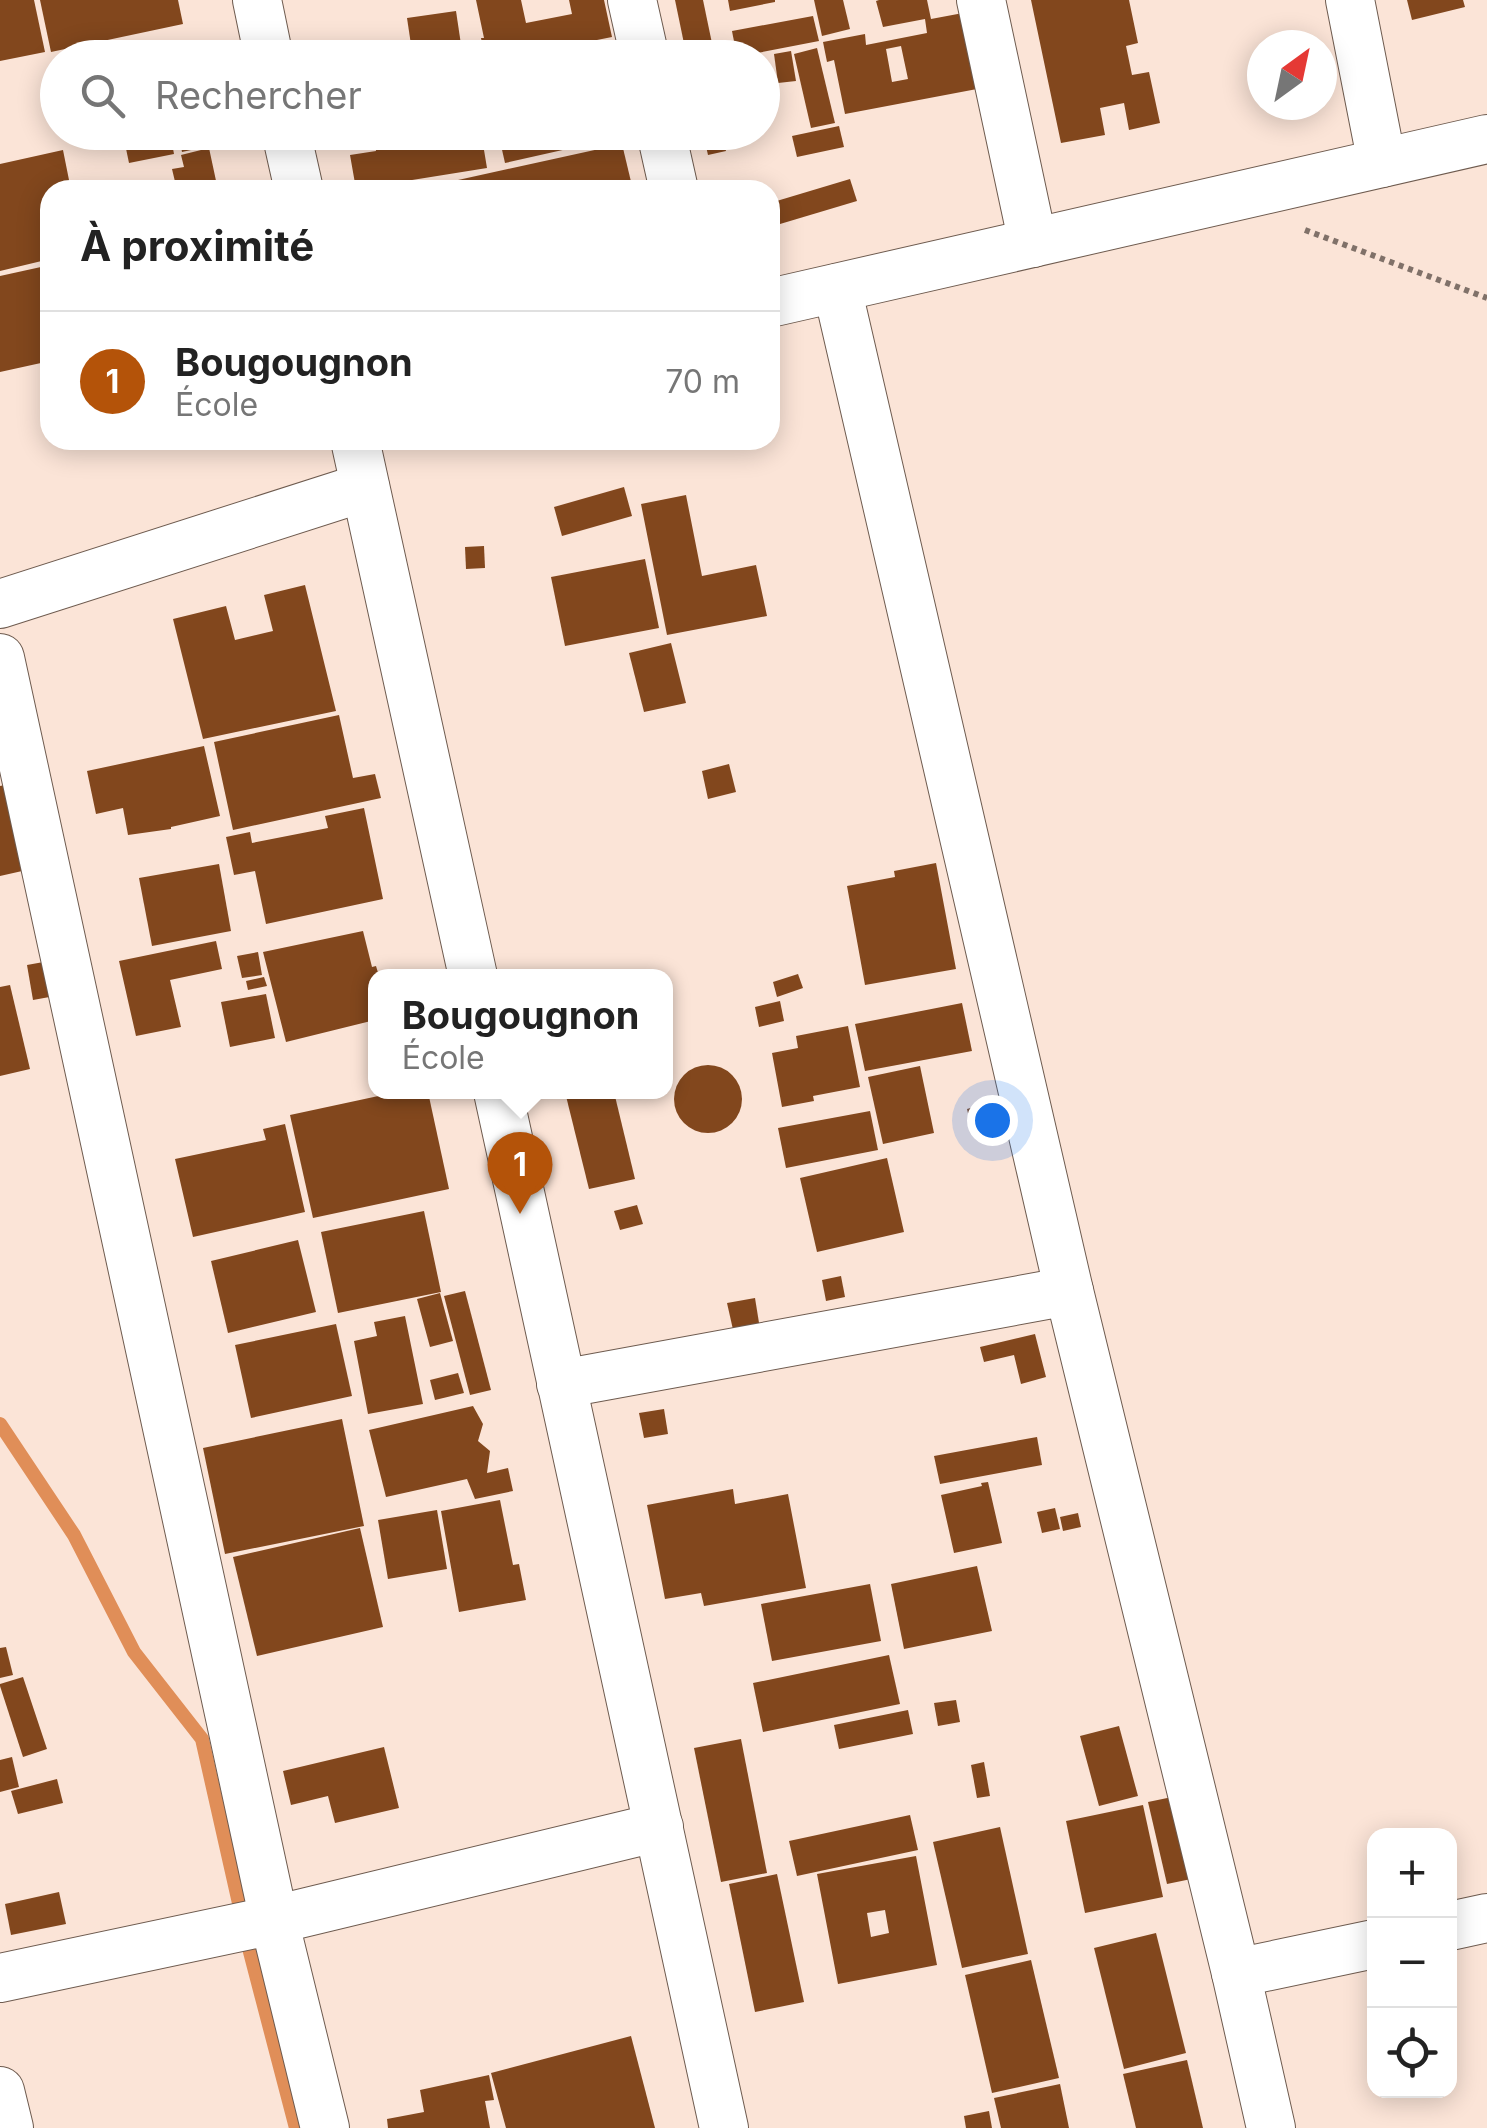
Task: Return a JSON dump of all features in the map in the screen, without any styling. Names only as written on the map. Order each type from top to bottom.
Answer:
[{"type":"street","points":[[256,0],[266,40]]},
{"type":"street","points":[[632,0],[640,40]]},
{"type":"street","points":[[982,0],[1033,243]]},
{"type":"street","points":[[1350,0],[1382,164]]},
{"type":"street","points":[[780,301],[1487,139]]},
{"type":"street","points":[[290,150],[297,180]]},
{"type":"street","points":[[665,150],[672,180]]},
{"type":"street","points":[[837,288],[1070,1291],[1271,2128]]},
{"type":"street","points":[[357,450],[471,969]]},
{"type":"street","points":[[0,604],[365,487]]},
{"type":"street","points":[[0,658],[274,1920],[325,2128]]},
{"type":"street","points":[[500,1099],[724,2128]]},
{"type":"street","points":[[562,1384],[1070,1291]]},
{"type":"street","points":[[0,1978],[274,1920],[658,1827]]},
{"type":"street","points":[[1457,1924],[1487,1918]]},
{"type":"street","points":[[1236,1973],[1367,1945]]},
{"type":"street","points":[[0,2091],[10,2128]]},
{"type":"path","points":[[1304,230],[1487,298]]},
{"type":"building","points":[[0,0],[34,0],[42,40],[40,53],[0,61]]},
{"type":"building","points":[[40,0],[178,0],[183,24],[108,40],[48,40]]},
{"type":"building","points":[[476,0],[521,0],[526,23],[572,14],[569,0],[604,0],[612,37],[481,40]]},
{"type":"building","points":[[675,0],[703,0],[711,40],[683,40]]},
{"type":"building","points":[[728,0],[775,0],[775,2],[730,11]]},
{"type":"building","points":[[814,0],[843,0],[850,29],[822,36]]},
{"type":"building","points":[[927,0],[931,19],[963,13],[977,89],[845,114],[834,60],[827,62],[823,42],[865,34],[866,45],[927,33],[925,19],[883,27],[876,1]],"holes":[[[901,46],[908,79],[892,82],[886,49]]]},
{"type":"building","points":[[1031,0],[1129,0],[1138,43],[1126,46],[1132,75],[1149,72],[1160,123],[1129,130],[1124,103],[1100,108],[1105,135],[1061,143]]},
{"type":"building","points":[[1407,0],[1463,0],[1465,7],[1412,20]]},
{"type":"building","points":[[456,11],[460,40],[410,40],[407,18]]},
{"type":"building","points":[[813,16],[819,41],[780,49],[780,40],[734,40],[732,31]]},
{"type":"building","points":[[817,48],[835,123],[811,128],[794,54]]},
{"type":"building","points":[[791,51],[796,81],[780,83],[780,53]]},
{"type":"building","points":[[839,126],[844,147],[797,157],[792,136]]},
{"type":"building","points":[[63,150],[69,180],[40,180],[40,261],[0,271],[0,164]]},
{"type":"building","points":[[126,150],[173,150],[174,154],[129,163]]},
{"type":"building","points":[[209,150],[216,180],[175,180],[172,169],[184,167],[181,155]]},
{"type":"building","points":[[484,150],[487,168],[412,180],[354,180],[350,155],[376,151]]},
{"type":"building","points":[[502,150],[563,150],[505,163]]},
{"type":"building","points":[[595,150],[623,150],[631,180],[458,180]]},
{"type":"building","points":[[850,179],[857,201],[780,224],[780,200]]},
{"type":"building","points":[[40,267],[40,363],[0,372],[0,276]]},
{"type":"building","points":[[624,487],[632,516],[562,536],[554,507]]},
{"type":"building","points":[[686,495],[702,576],[756,565],[767,616],[667,635],[641,504]]},
{"type":"building","points":[[484,546],[485,568],[466,569],[465,547]]},
{"type":"building","points":[[645,559],[659,628],[565,646],[551,577]]},
{"type":"building","points":[[305,585],[336,711],[203,739],[173,619],[226,606],[235,640],[273,631],[264,595]]},
{"type":"building","points":[[671,643],[686,703],[644,712],[629,653]]},
{"type":"building","points":[[339,715],[353,778],[375,774],[381,798],[233,830],[214,742]]},
{"type":"building","points":[[204,746],[220,816],[128,835],[123,808],[96,814],[87,771]]},
{"type":"building","points":[[729,764],[736,792],[708,799],[702,771]]},
{"type":"building","points":[[19,782],[40,867],[0,876],[0,786]]},
{"type":"building","points":[[364,808],[383,899],[266,924],[255,871],[234,875],[226,837],[250,832],[252,843],[328,828],[325,816]]},
{"type":"building","points":[[936,863],[956,969],[865,985],[847,886],[895,877],[894,871]]},
{"type":"building","points":[[219,864],[231,931],[152,946],[139,878]]},
{"type":"building","points":[[363,931],[372,967],[377,969],[368,969],[368,1022],[286,1042],[263,952]]},
{"type":"building","points":[[216,941],[222,969],[170,980],[181,1027],[136,1036],[119,961]]},
{"type":"building","points":[[258,952],[262,975],[242,978],[237,956]]},
{"type":"building","points":[[49,961],[55,996],[33,1000],[27,965]]},
{"type":"building","points":[[798,974],[803,988],[777,997],[773,982]]},
{"type":"building","points":[[264,977],[267,986],[248,990],[246,981]]},
{"type":"building","points":[[10,985],[30,1069],[0,1076],[0,987]]},
{"type":"building","points":[[266,994],[275,1038],[230,1047],[221,1002]]},
{"type":"building","points":[[780,1001],[784,1021],[759,1027],[755,1007]]},
{"type":"building","points":[[962,1003],[972,1051],[865,1071],[855,1024]]},
{"type":"building","points":[[848,1026],[860,1087],[782,1107],[772,1053],[798,1048],[796,1036]]},
{"type":"building","points":[[708,1065],[721,1067],[732,1075],[740,1086],[740,1112],[732,1123],[721,1131],[708,1133],[695,1131],[684,1123],[676,1112],[674,1099],[676,1086],[684,1075],[695,1067]]},
{"type":"building","points":[[920,1066],[934,1133],[883,1144],[868,1077]]},
{"type":"building","points":[[368,1098],[430,1099],[449,1189],[313,1218],[290,1115]]},
{"type":"building","points":[[567,1099],[616,1099],[635,1179],[589,1189]]},
{"type":"building","points":[[988,1103],[995,1125],[972,1131],[967,1109]]},
{"type":"building","points":[[870,1111],[878,1150],[786,1168],[778,1128]]},
{"type":"building","points":[[285,1124],[305,1212],[193,1237],[175,1159],[266,1140],[263,1129]]},
{"type":"building","points":[[887,1158],[904,1232],[817,1252],[800,1178]]},
{"type":"building","points":[[637,1205],[643,1224],[620,1230],[614,1211]]},
{"type":"building","points":[[424,1211],[441,1292],[338,1313],[321,1232]]},
{"type":"building","points":[[298,1240],[316,1312],[228,1333],[211,1261]]},
{"type":"building","points":[[841,1276],[845,1297],[826,1301],[822,1280]]},
{"type":"building","points":[[465,1291],[491,1390],[470,1395],[444,1296]]},
{"type":"building","points":[[440,1293],[453,1341],[430,1347],[417,1299]]},
{"type":"building","points":[[755,1298],[760,1329],[734,1334],[727,1303]]},
{"type":"building","points":[[405,1316],[423,1404],[368,1414],[354,1341],[377,1336],[374,1322]]},
{"type":"building","points":[[336,1324],[352,1396],[251,1418],[235,1345]]},
{"type":"building","points":[[1035,1334],[1046,1377],[1021,1384],[1014,1355],[984,1362],[980,1347]]},
{"type":"building","points":[[458,1373],[464,1393],[435,1400],[430,1380]]},
{"type":"building","points":[[473,1406],[483,1424],[478,1441],[490,1451],[487,1473],[508,1468],[513,1491],[475,1499],[467,1479],[386,1497],[369,1430]]},
{"type":"building","points":[[664,1409],[668,1434],[644,1438],[639,1413]]},
{"type":"building","points":[[342,1419],[364,1526],[225,1554],[203,1448]]},
{"type":"building","points":[[1037,1437],[1042,1465],[940,1484],[934,1456]]},
{"type":"building","points":[[988,1482],[1002,1543],[954,1553],[941,1495]]},
{"type":"building","points":[[733,1489],[735,1504],[788,1494],[806,1588],[704,1606],[701,1593],[665,1599],[647,1505]]},
{"type":"building","points":[[500,1500],[513,1565],[519,1564],[526,1600],[459,1612],[441,1511]]},
{"type":"building","points":[[1055,1508],[1060,1529],[1042,1533],[1037,1512]]},
{"type":"building","points":[[437,1510],[447,1569],[388,1579],[378,1520]]},
{"type":"building","points":[[1078,1513],[1081,1527],[1063,1531],[1060,1517]]},
{"type":"building","points":[[360,1528],[383,1627],[257,1656],[233,1557]]},
{"type":"building","points":[[977,1566],[992,1631],[904,1649],[891,1584]]},
{"type":"building","points":[[870,1584],[881,1641],[772,1661],[761,1604]]},
{"type":"building","points":[[6,1647],[13,1675],[0,1678],[0,1648]]},
{"type":"building","points":[[889,1655],[900,1704],[763,1732],[753,1683]]},
{"type":"building","points":[[23,1677],[47,1749],[23,1757],[0,1684]]},
{"type":"building","points":[[956,1700],[960,1722],[938,1726],[934,1703]]},
{"type":"building","points":[[908,1710],[913,1734],[839,1749],[834,1725]]},
{"type":"building","points":[[1119,1726],[1138,1796],[1099,1806],[1080,1736]]},
{"type":"building","points":[[741,1739],[767,1873],[721,1882],[694,1748]]},
{"type":"building","points":[[384,1747],[399,1808],[335,1823],[328,1796],[291,1805],[283,1771]]},
{"type":"building","points":[[12,1757],[19,1787],[0,1792],[0,1760]]},
{"type":"building","points":[[984,1762],[990,1796],[977,1798],[971,1765]]},
{"type":"building","points":[[57,1779],[63,1803],[18,1814],[11,1791]]},
{"type":"building","points":[[1177,1796],[1196,1878],[1167,1884],[1148,1802]]},
{"type":"building","points":[[1143,1805],[1163,1897],[1085,1913],[1066,1821]]},
{"type":"building","points":[[910,1815],[918,1850],[797,1876],[789,1841]]},
{"type":"building","points":[[1000,1827],[1028,1954],[962,1968],[933,1842]]},
{"type":"building","points":[[916,1856],[937,1965],[838,1984],[817,1874]],"holes":[[[885,1910],[889,1933],[871,1937],[867,1913]]]},
{"type":"building","points":[[777,1874],[804,2002],[755,2012],[729,1884]]},
{"type":"building","points":[[59,1892],[66,1924],[11,1935],[5,1904]]},
{"type":"building","points":[[1156,1933],[1186,2053],[1124,2069],[1094,1948]]},
{"type":"building","points":[[1031,1960],[1059,2078],[992,2093],[965,1975]]},
{"type":"building","points":[[631,2036],[655,2128],[506,2128],[491,2073]]},
{"type":"building","points":[[1187,2060],[1203,2128],[1136,2128],[1123,2074]]},
{"type":"building","points":[[489,2075],[494,2100],[485,2101],[490,2128],[388,2128],[387,2119],[424,2112],[420,2090]]},
{"type":"building","points":[[1060,2084],[1069,2128],[1001,2128],[994,2098]]},
{"type":"building","points":[[989,2111],[992,2128],[966,2128],[964,2116]]},
{"type":"waterway","points":[[0,1424],[74,1535],[134,1652],[202,1739],[250,1952],[296,2128]]},
{"type":"place","name":"Bougougnon","points":[[520,1214]]}]
